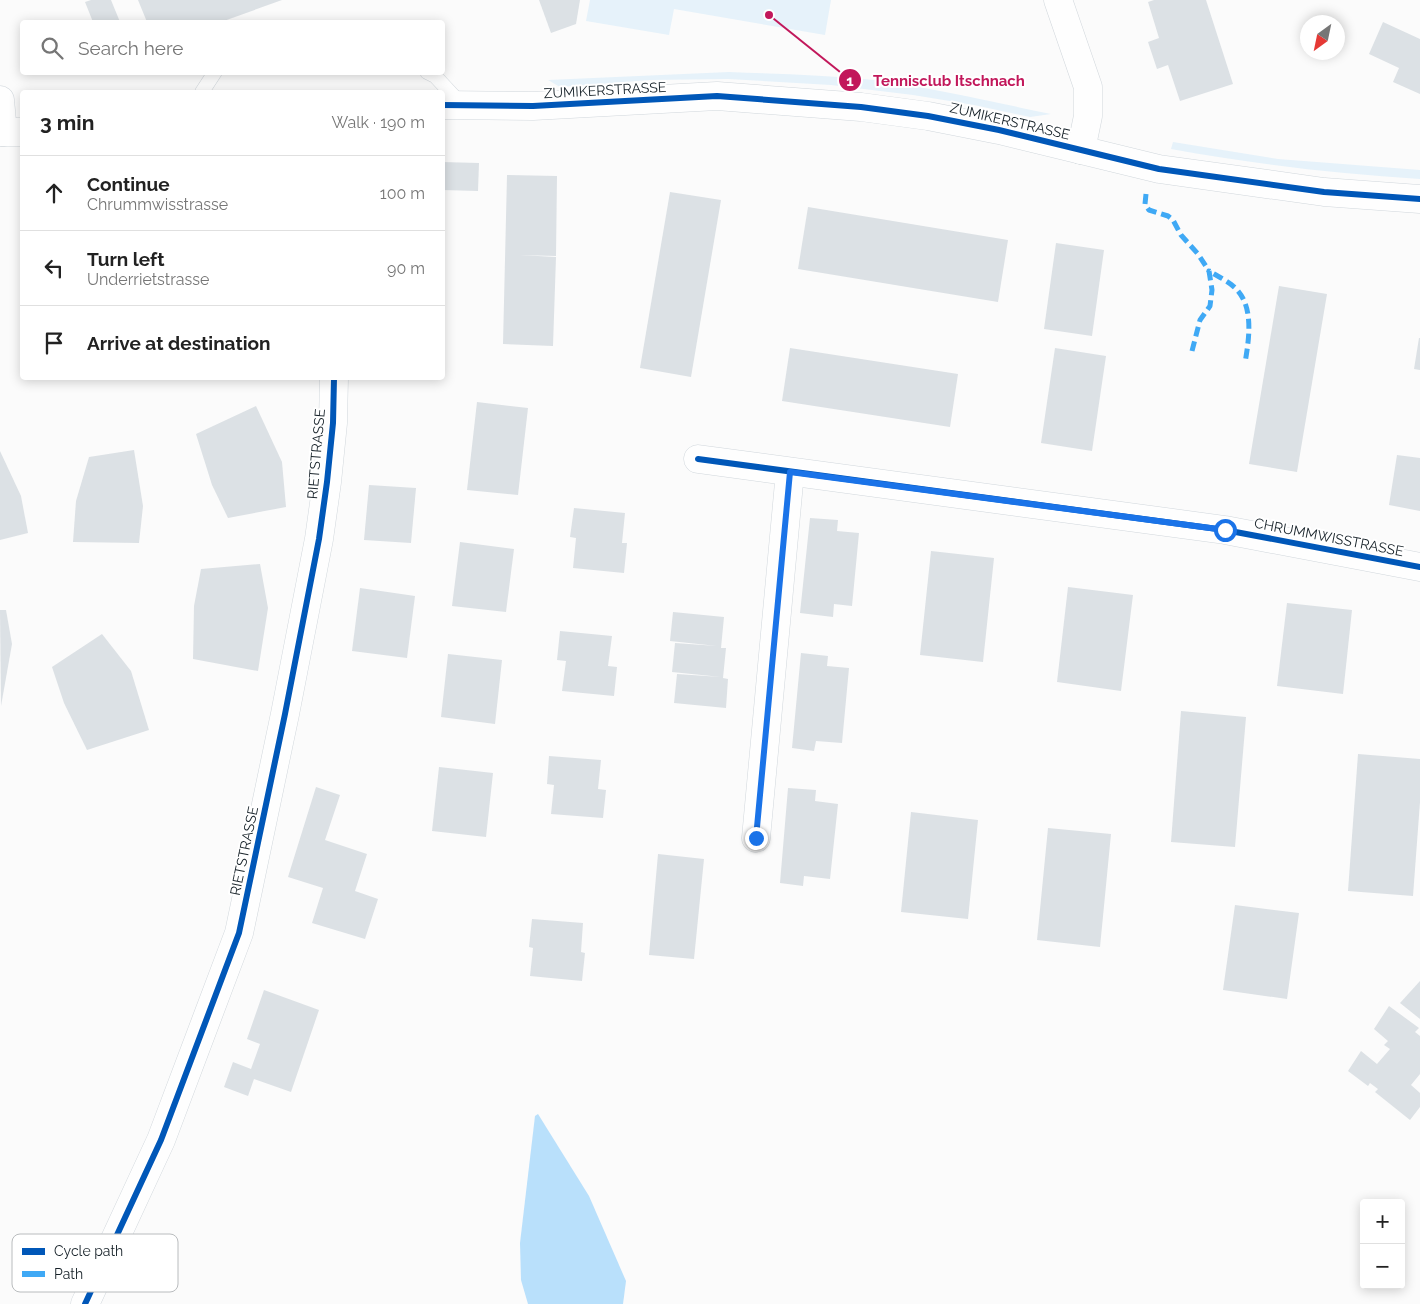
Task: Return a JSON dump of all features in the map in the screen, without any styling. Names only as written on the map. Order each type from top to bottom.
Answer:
[{"type":"street","points":[[1058,0],[1088,86],[1088,116],[1081,150]]},
{"type":"street","name":"ZUMIKERSTRASSE","points":[[452,105],[533,106],[717,96],[861,108],[928,116],[999,130],[1159,169],[1324,192],[1420,199]]},
{"type":"street","points":[[0,100],[8,132]]},
{"type":"street","name":"RIETSTRASSE","points":[[117,1234],[161,1140],[239,933],[286,714],[319,539],[332,433],[334,380]]},
{"type":"street","name":"CHRUMMWISSTRASSE","points":[[698,459],[1225,530],[1420,567]]},
{"type":"street","points":[[756,838],[790,472]]},
{"type":"street","name":"RIETSTRASSE","points":[[85,1304],[91,1292]]},
{"type":"lane","points":[[203,90],[213,75]]},
{"type":"lane","points":[[434,75],[444,90]]},
{"type":"lane","points":[[445,92],[452,105]]},
{"type":"shaded area","points":[[590,0],[831,0],[825,35],[674,9],[669,35],[586,21]]},
{"type":"shaded area","points":[[729,72],[874,80],[941,91],[1051,114],[1030,117],[913,95],[831,85],[728,79],[650,80],[560,87],[548,80]]},
{"type":"shaded area","points":[[1173,142],[1278,159],[1420,170],[1420,179],[1295,168],[1233,159],[1171,149]]},
{"type":"water","points":[[538,1114],[589,1196],[626,1281],[623,1304],[528,1304],[521,1280],[520,1243],[535,1116]]},
{"type":"building","points":[[91,0],[111,0],[119,20],[92,20],[85,2]]},
{"type":"building","points":[[138,0],[282,0],[227,20],[146,20]]},
{"type":"building","points":[[539,0],[580,0],[576,24],[551,33]]},
{"type":"building","points":[[1154,0],[1206,0],[1233,84],[1180,101],[1168,65],[1157,69],[1148,42],[1159,38],[1148,2]]},
{"type":"building","points":[[1383,22],[1420,39],[1420,94],[1393,82],[1399,68],[1369,54]]},
{"type":"building","points":[[445,162],[479,163],[478,191],[445,190]]},
{"type":"building","points":[[507,175],[557,176],[556,256],[519,255],[556,257],[553,346],[503,344]]},
{"type":"building","points":[[670,192],[721,200],[691,377],[640,368]]},
{"type":"building","points":[[808,207],[1008,240],[998,302],[798,269]]},
{"type":"building","points":[[1056,243],[1104,250],[1092,336],[1044,329]]},
{"type":"building","points":[[1279,286],[1327,294],[1297,472],[1249,464]]},
{"type":"building","points":[[1420,338],[1420,370],[1414,369]]},
{"type":"building","points":[[790,348],[958,374],[950,427],[782,401]]},
{"type":"building","points":[[1055,348],[1106,356],[1092,451],[1041,443]]},
{"type":"building","points":[[477,402],[528,408],[518,495],[467,490]]},
{"type":"building","points":[[256,406],[282,462],[286,507],[228,518],[212,485],[196,434]]},
{"type":"building","points":[[134,450],[143,506],[139,543],[73,542],[76,501],[89,457]]},
{"type":"building","points":[[0,451],[21,496],[28,533],[0,540]]},
{"type":"building","points":[[1397,455],[1420,458],[1420,511],[1389,505]]},
{"type":"building","points":[[369,485],[416,488],[411,543],[364,540]]},
{"type":"building","points":[[574,508],[625,513],[622,543],[627,543],[624,573],[573,568],[576,538],[570,537]]},
{"type":"building","points":[[810,518],[838,520],[837,531],[859,533],[852,606],[834,604],[833,617],[800,613]]},
{"type":"building","points":[[460,542],[514,549],[506,612],[452,606]]},
{"type":"building","points":[[931,551],[994,558],[983,662],[920,655]]},
{"type":"building","points":[[260,564],[268,608],[258,671],[193,659],[194,606],[201,569]]},
{"type":"building","points":[[1068,587],[1133,595],[1121,691],[1057,682]]},
{"type":"building","points":[[360,588],[415,596],[407,658],[352,651]]},
{"type":"building","points":[[1287,603],[1352,610],[1343,694],[1277,686]]},
{"type":"building","points":[[0,610],[6,610],[12,644],[1,706]]},
{"type":"building","points":[[673,612],[724,617],[721,648],[726,648],[723,678],[728,679],[726,708],[674,703],[677,674],[721,677],[672,672],[675,643],[717,646],[670,641]]},
{"type":"building","points":[[560,631],[612,636],[608,666],[617,667],[614,696],[562,691],[566,661],[557,660]]},
{"type":"building","points":[[102,634],[131,671],[149,730],[87,750],[64,703],[52,667]]},
{"type":"building","points":[[801,653],[828,656],[827,666],[849,668],[842,743],[816,741],[814,751],[792,748]]},
{"type":"building","points":[[448,654],[502,660],[495,724],[441,717]]},
{"type":"building","points":[[1181,711],[1246,717],[1235,847],[1171,842]]},
{"type":"building","points":[[1358,754],[1420,759],[1420,802],[1413,896],[1348,891]]},
{"type":"building","points":[[549,756],[601,760],[598,789],[606,790],[603,818],[551,814],[554,785],[547,784]]},
{"type":"building","points":[[439,767],[493,773],[486,837],[432,831]]},
{"type":"building","points":[[316,787],[340,795],[325,840],[367,854],[355,891],[378,899],[365,939],[312,923],[323,888],[288,877]]},
{"type":"building","points":[[788,788],[816,790],[815,801],[838,804],[830,879],[804,876],[803,886],[780,883]]},
{"type":"building","points":[[911,812],[978,820],[968,919],[901,912]]},
{"type":"building","points":[[1048,828],[1111,834],[1100,947],[1037,940]]},
{"type":"building","points":[[658,854],[704,859],[694,959],[649,955]]},
{"type":"building","points":[[1235,905],[1299,913],[1287,999],[1223,990]]},
{"type":"building","points":[[532,919],[583,923],[581,952],[585,953],[582,981],[530,976],[533,948],[529,947]]},
{"type":"building","points":[[1420,981],[1420,1019],[1400,1003]]},
{"type":"building","points":[[264,990],[319,1010],[291,1092],[254,1079],[248,1096],[224,1087],[233,1062],[251,1069],[260,1044],[247,1039]]},
{"type":"building","points":[[1389,1006],[1419,1028],[1415,1032],[1420,1036],[1420,1074],[1411,1085],[1420,1093],[1420,1107],[1410,1120],[1375,1092],[1378,1089],[1370,1083],[1368,1086],[1348,1071],[1361,1051],[1377,1064],[1390,1049],[1384,1045],[1388,1041],[1374,1029]]},
{"type":"marked path","points":[[1146,194],[1145,204],[1149,210],[1168,216],[1173,220],[1181,235],[1198,254],[1209,271]]},
{"type":"marked path","points":[[1192,351],[1200,320],[1210,306],[1212,290],[1209,271],[1233,286],[1245,302],[1249,322],[1245,363]]},
{"type":"cycle path","points":[[445,105],[533,106],[717,96],[861,107],[928,116],[999,130],[1159,169],[1324,192],[1420,199]]},
{"type":"cycle path","points":[[117,1234],[161,1140],[239,933],[285,714],[319,539],[333,423],[334,380]]},
{"type":"cycle path","points":[[698,459],[1225,530],[1420,567]]},
{"type":"cycle path","points":[[85,1304],[91,1292]]},
{"type":"place","name":"Tennisclub Itschnach","points":[[769,15]]},
{"type":"route","points":[[756,838],[790,472],[1225,530]]}]
